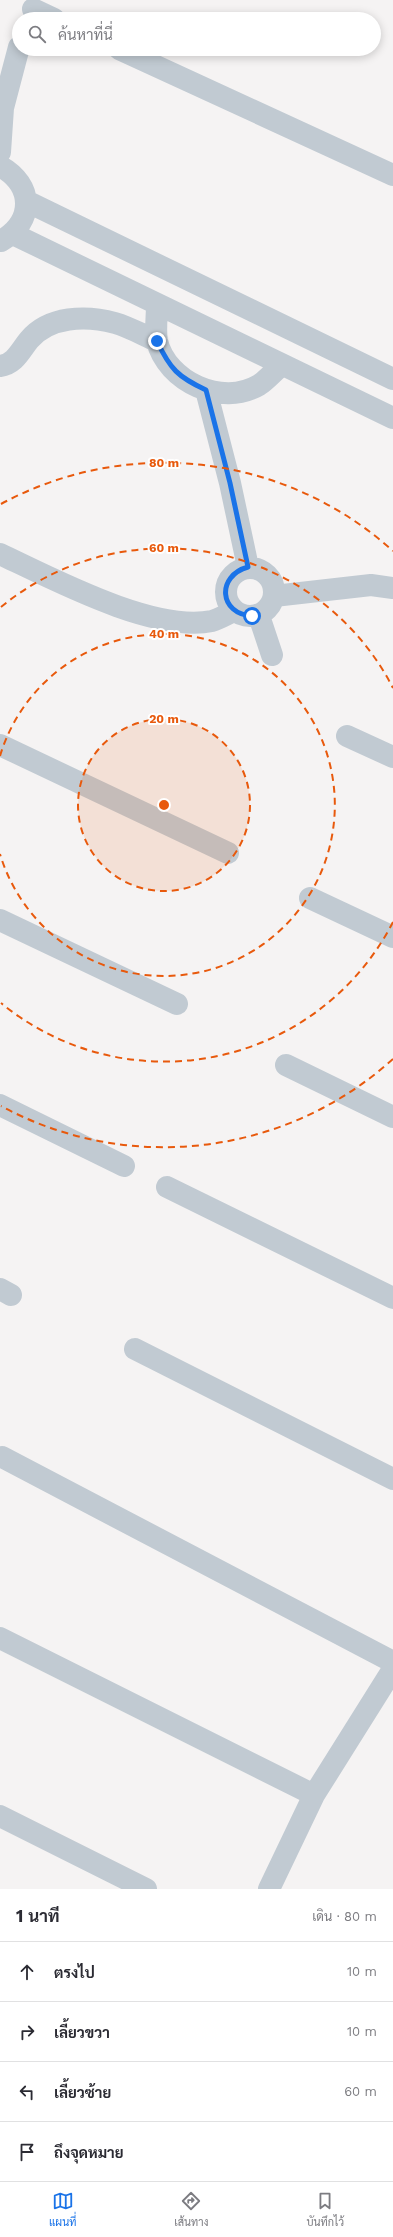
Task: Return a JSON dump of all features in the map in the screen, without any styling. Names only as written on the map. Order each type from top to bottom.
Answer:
[{"type":"street","points":[[0,152],[3,108],[17,56]]},
{"type":"street","points":[[134,56],[393,175]]},
{"type":"street","points":[[0,166],[13,173],[22,186],[26,200],[25,213],[21,225],[6,238],[157,305],[386,414],[393,379],[26,200]]},
{"type":"street","points":[[157,305],[157,341],[168,364],[190,382],[206,390],[225,393],[240,391],[258,385],[282,364]]},
{"type":"street","points":[[0,366],[7,365],[14,360],[30,339],[48,324],[77,318],[114,323],[157,341]]},
{"type":"street","points":[[206,390],[230,483],[248,567]]},
{"type":"street","points":[[0,554],[132,611],[174,623],[212,621],[234,611]]},
{"type":"street","points":[[248,567],[257,568],[266,573],[272,580],[274,596],[269,608],[259,616],[243,615],[234,611],[228,603],[226,584],[231,576],[238,570],[248,567]]},
{"type":"street","points":[[274,596],[371,585],[393,588]]},
{"type":"street","points":[[259,616],[272,654]]},
{"type":"street","points":[[347,736],[393,757]]},
{"type":"street","points":[[0,745],[228,853]]},
{"type":"street","points":[[310,898],[393,937]]},
{"type":"street","points":[[0,920],[177,1004]]},
{"type":"street","points":[[286,1065],[393,1117]]},
{"type":"street","points":[[0,1105],[124,1166]]},
{"type":"street","points":[[167,1187],[393,1298]]},
{"type":"street","points":[[135,1349],[393,1479]]},
{"type":"street","points":[[2,1457],[393,1662]]},
{"type":"street","points":[[0,1638],[314,1796]]},
{"type":"street","points":[[269,1889],[314,1796],[393,1669]]},
{"type":"street","points":[[0,1816],[146,1889]]},
{"type":"route","points":[[157,341],[168,364],[190,382],[206,390],[230,483],[248,567],[238,570],[231,576],[226,584],[226,594],[228,603],[234,611],[243,615],[252,616]]}]
